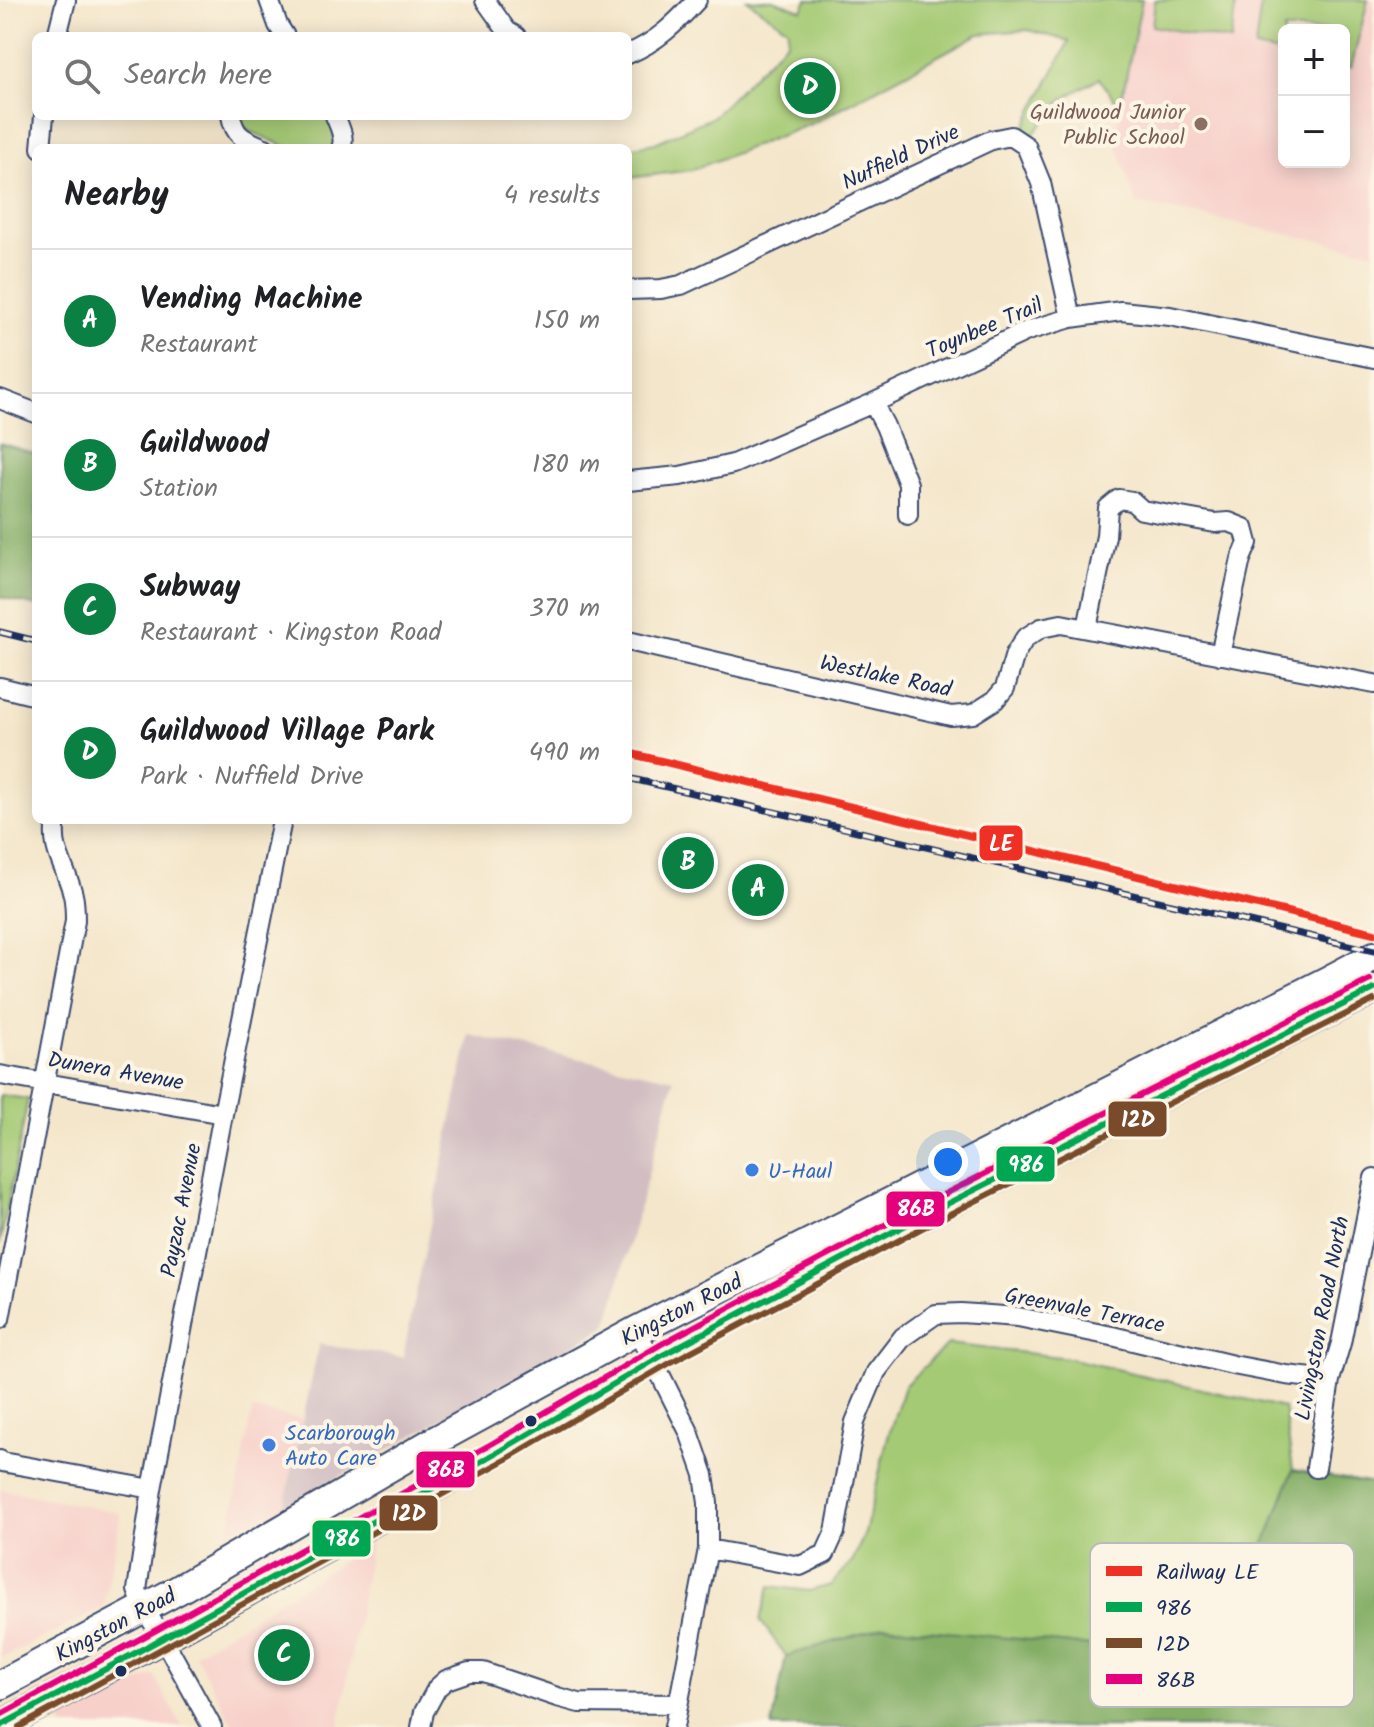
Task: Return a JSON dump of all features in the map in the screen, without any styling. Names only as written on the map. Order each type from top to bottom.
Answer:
[{"type":"main road","name":"Kingston Road","points":[[0,1685],[144,1609],[431,1443],[636,1331],[1374,956]]},
{"type":"main road","name":"Kingston Road","points":[[0,1726],[498,1452],[653,1360],[917,1219],[1374,989]]},
{"type":"street","points":[[58,32],[66,0]]},
{"type":"street","points":[[269,0],[279,32]]},
{"type":"street","points":[[485,0],[509,32]]},
{"type":"street","points":[[632,52],[648,46],[678,22],[697,0]]},
{"type":"street","points":[[41,144],[44,120]]},
{"type":"street","points":[[232,120],[234,128],[243,138],[256,144]]},
{"type":"street","points":[[337,120],[343,144]]},
{"type":"street","name":"Nuffield Drive","points":[[632,290],[681,285],[991,140],[1011,136],[1026,146],[1041,183],[1071,318]]},
{"type":"street","name":"Toynbee Trail","points":[[632,481],[680,476],[733,464],[1027,331],[1071,318],[1121,311],[1170,316],[1374,358]]},
{"type":"street","points":[[0,399],[32,411]]},
{"type":"street","points":[[873,403],[908,484],[908,515]]},
{"type":"street","points":[[1087,628],[1106,536],[1108,508],[1119,499],[1132,501],[1142,510],[1215,523],[1229,522],[1244,528],[1248,543],[1241,559],[1220,655]]},
{"type":"street","name":"Westlake Road","points":[[632,642],[951,716],[973,714],[986,708],[1005,688],[1015,654],[1025,638],[1041,628],[1061,624],[1374,684]]},
{"type":"street","points":[[0,687],[32,695]]},
{"type":"street","points":[[0,1319],[75,921],[73,894],[57,854],[56,824]]},
{"type":"street","name":"Payzac Avenue","points":[[144,1609],[137,1590],[152,1489],[281,824]]},
{"type":"street","name":"Dunera Avenue","points":[[0,1075],[223,1114]]},
{"type":"street","name":"Livingston Road North","points":[[1316,1468],[1330,1380],[1341,1343],[1374,1178]]},
{"type":"street","name":"Greenvale Terrace","points":[[708,1549],[800,1566],[825,1554],[835,1532],[855,1422],[876,1372],[903,1337],[936,1314],[1018,1317],[1233,1365],[1330,1380]]},
{"type":"street","points":[[636,1331],[689,1432],[704,1475],[708,1503],[708,1549],[674,1727]]},
{"type":"street","points":[[0,1460],[152,1489]]},
{"type":"street","points":[[144,1609],[212,1727]]},
{"type":"street","points":[[421,1727],[430,1697],[437,1688],[446,1680],[469,1672],[483,1672],[579,1703],[678,1704]]},
{"type":"shaded area","name":"Guildwood Junior Public School","points":[[1139,0],[1374,0],[1374,252],[1136,203],[1115,140]]},
{"type":"shaded area","points":[[469,1035],[674,1079],[607,1326],[284,1508],[319,1344],[403,1357]]},
{"type":"shaded area","points":[[252,1410],[303,1419],[284,1508],[229,1532]]},
{"type":"shaded area","points":[[0,1489],[121,1513],[104,1607],[0,1657]]},
{"type":"shaded area","points":[[371,1543],[339,1727],[234,1727],[195,1654]]},
{"type":"shaded area","points":[[154,1675],[182,1727],[64,1727],[60,1718]]},
{"type":"green space","points":[[747,0],[773,0],[802,10],[807,0],[1142,0],[1120,107],[1099,78],[1063,99],[1026,143],[1020,136],[1069,41],[1028,30],[979,34],[813,123],[692,170],[632,178],[632,147],[655,143],[713,117],[787,41],[788,29]]},
{"type":"green space","points":[[1155,0],[1236,0],[1231,41],[1152,26]]},
{"type":"green space","points":[[1264,0],[1368,0],[1351,68],[1350,24],[1278,24],[1278,53],[1255,48]]},
{"type":"green space","points":[[332,120],[337,128],[334,144],[280,144],[245,129],[239,121]]},
{"type":"green space","points":[[0,443],[32,453],[32,605],[0,597]]},
{"type":"green space","points":[[0,1095],[28,1099],[0,1244]]},
{"type":"green space","points":[[948,1344],[1068,1358],[1284,1408],[1293,1470],[1374,1484],[1374,1727],[772,1727],[786,1656],[760,1620],[770,1586],[809,1591],[831,1585],[853,1560],[865,1533],[887,1440],[904,1386]]},
{"type":"green space","points":[[1293,1470],[1374,1484],[1374,1727],[772,1727],[786,1656],[886,1626],[1090,1646],[1090,1707],[1354,1707],[1354,1543],[1265,1543]]},
{"type":"railway","points":[[0,632],[32,640]]},
{"type":"railway","points":[[632,779],[1374,951]]},
{"type":"rail line","name":"LE","points":[[632,754],[1374,933]]},
{"type":"transit line","name":"86B","points":[[0,1715],[493,1443],[665,1342],[913,1210],[1370,980]]},
{"type":"transit line","name":"986","points":[[0,1726],[498,1452],[670,1351],[917,1219],[1374,989]]},
{"type":"transit line","name":"12D","points":[[19,1727],[503,1461],[675,1360],[922,1228],[1374,1000]]},
{"type":"place","name":"Guildwood Village Park","points":[[810,88]]},
{"type":"place","name":"Guildwood Junior Public School","points":[[1201,124]]},
{"type":"place","name":"Guildwood","points":[[688,863]]},
{"type":"place","name":"Vending Machine","points":[[758,890]]},
{"type":"place","name":"U-Haul","points":[[752,1170]]},
{"type":"place","name":"Scarborough Auto Care","points":[[269,1445]]},
{"type":"place","name":"Subway","points":[[284,1655]]}]
